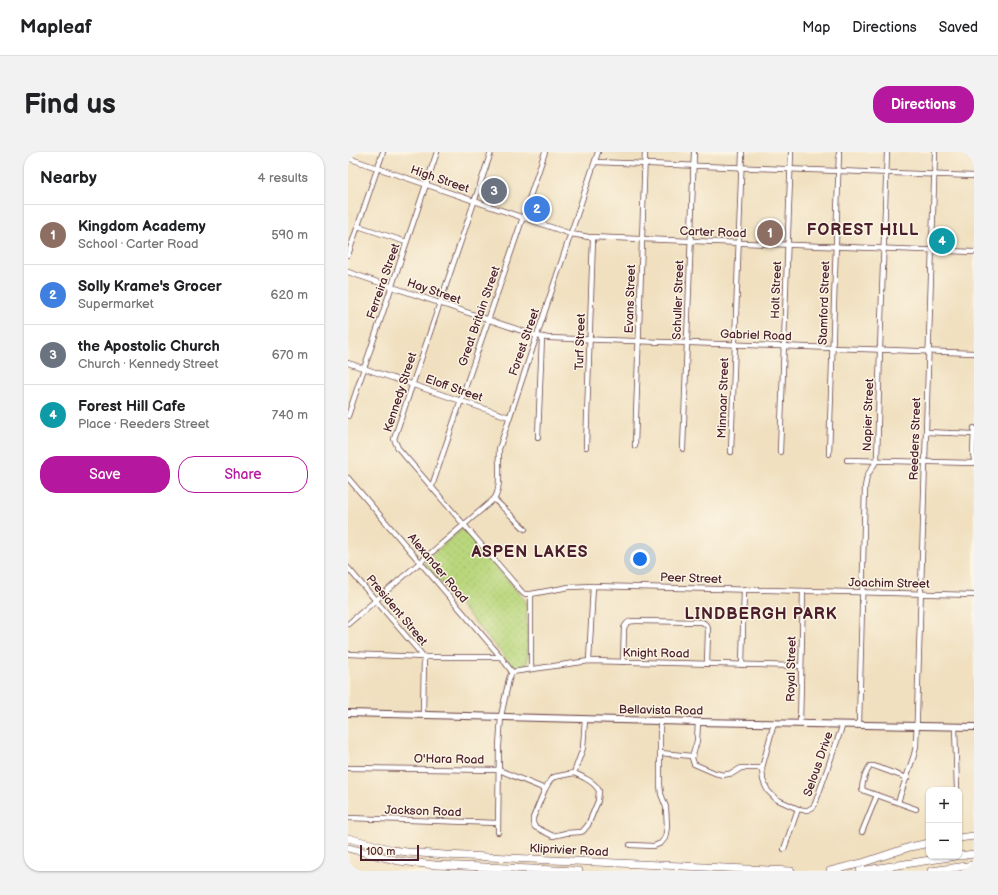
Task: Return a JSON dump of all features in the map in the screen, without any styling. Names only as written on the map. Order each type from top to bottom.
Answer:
[{"type":"main road","points":[[962,838],[974,836]]},
{"type":"main road","name":"Kliprivier Road","points":[[348,838],[407,852],[445,856],[791,871]]},
{"type":"main road","points":[[830,871],[926,844]]},
{"type":"main road","name":"Kliprivier Road","points":[[348,848],[411,863],[579,871]]},
{"type":"main road","points":[[962,856],[974,854]]},
{"type":"main road","points":[[860,871],[937,859]]},
{"type":"main road","points":[[931,871],[974,865]]},
{"type":"street","points":[[348,255],[383,152]]},
{"type":"street","name":"Ferreira Street","points":[[348,416],[437,152]]},
{"type":"street","name":"Kennedy Street","points":[[491,152],[395,435],[395,441],[398,448],[521,591],[524,594],[531,594]]},
{"type":"street","name":"Great Britain Street","points":[[432,486],[545,152]]},
{"type":"street","name":"Forest Street","points":[[494,499],[498,490],[499,449],[509,417],[539,336],[598,152]]},
{"type":"street","name":"Evans Street","points":[[635,446],[645,152]]},
{"type":"street","name":"Schuller Street","points":[[683,449],[694,152]]},
{"type":"street","name":"Minnaar Street","points":[[731,452],[742,152]]},
{"type":"street","name":"Holt Street","points":[[780,452],[791,152]]},
{"type":"street","name":"Stamford Street","points":[[829,454],[839,152]]},
{"type":"street","name":"Napier Street","points":[[859,725],[865,487],[867,476],[877,460],[887,152]]},
{"type":"street","name":"Reeders Street","points":[[898,802],[915,751],[936,152]]},
{"type":"street","name":"High Street","points":[[348,158],[571,234]]},
{"type":"street","points":[[595,162],[974,176]]},
{"type":"street","points":[[358,226],[406,242]]},
{"type":"street","name":"Carter Road","points":[[571,234],[593,238],[974,252]]},
{"type":"street","name":"Turf Street","points":[[586,446],[593,238]]},
{"type":"street","name":"Hay Street","points":[[348,272],[539,336]]},
{"type":"street","points":[[538,437],[539,336]]},
{"type":"street","name":"Gabriel Road","points":[[539,336],[590,340],[974,353]]},
{"type":"street","name":"Eloff Street","points":[[348,363],[509,417]]},
{"type":"street","points":[[847,460],[974,462],[974,428]]},
{"type":"street","points":[[926,432],[974,434]]},
{"type":"street","name":"Alexander Road","points":[[348,478],[501,657],[512,672]]},
{"type":"street","points":[[348,624],[494,499],[525,529]]},
{"type":"street","name":"President Street","points":[[348,568],[424,657],[423,715]]},
{"type":"street","points":[[589,661],[593,586]]},
{"type":"street","name":"Peer Street","points":[[531,594],[569,587],[593,586],[803,591]]},
{"type":"street","points":[[742,665],[744,589]]},
{"type":"street","name":"Joachim Street","points":[[803,591],[974,595]]},
{"type":"street","name":"Royal Street","points":[[800,724],[803,591]]},
{"type":"street","points":[[531,594],[532,669]]},
{"type":"street","points":[[623,662],[624,628],[628,622],[702,622],[708,627],[707,664]]},
{"type":"street","points":[[348,654],[424,657],[501,657]]},
{"type":"street","name":"Knight Road","points":[[512,672],[589,661],[801,666]]},
{"type":"street","points":[[498,832],[501,716],[509,679],[512,672]]},
{"type":"street","name":"Bellavista Road","points":[[348,713],[974,727]]},
{"type":"street","points":[[574,773],[583,748],[585,719]]},
{"type":"street","points":[[630,845],[654,846],[661,843],[666,838],[666,808],[661,792],[660,721]]},
{"type":"street","points":[[698,722],[697,741],[692,756],[693,763],[696,766],[723,775],[733,773],[741,768],[762,768]]},
{"type":"street","name":"Selous Drive","points":[[774,723],[770,743],[762,768],[765,786],[772,795],[783,803],[804,810],[808,810],[815,804],[843,724]]},
{"type":"street","points":[[955,727],[957,787]]},
{"type":"street","points":[[660,753],[692,756]]},
{"type":"street","points":[[907,778],[874,766],[870,766],[868,768],[862,789],[916,809]]},
{"type":"street","name":"O'Hara Road","points":[[348,768],[499,770],[545,789]]},
{"type":"street","points":[[574,773],[596,786],[599,791],[598,801],[588,825],[581,832],[553,836],[535,827],[533,818],[549,782],[552,778],[574,773]]},
{"type":"street","points":[[862,832],[877,795]]},
{"type":"street","points":[[784,849],[798,809]]},
{"type":"street","name":"Jackson Road","points":[[348,818],[498,823]]},
{"type":"green space","points":[[462,529],[466,531],[525,601],[528,658],[524,667],[514,668],[426,565],[426,559]]},
{"type":"place","name":"the Apostolic Church","points":[[494,191]]},
{"type":"place","name":"Solly Krame's Grocer","points":[[537,209]]},
{"type":"place","name":"Kingdom Academy","points":[[770,233]]},
{"type":"place","name":"Forest Hill Cafe","points":[[942,241]]},
{"type":"district","name":"FOREST HILL","points":[[863,229]]},
{"type":"district","name":"ASPEN LAKES","points":[[530,551]]},
{"type":"district","name":"LINDBERGH PARK","points":[[761,613]]}]
